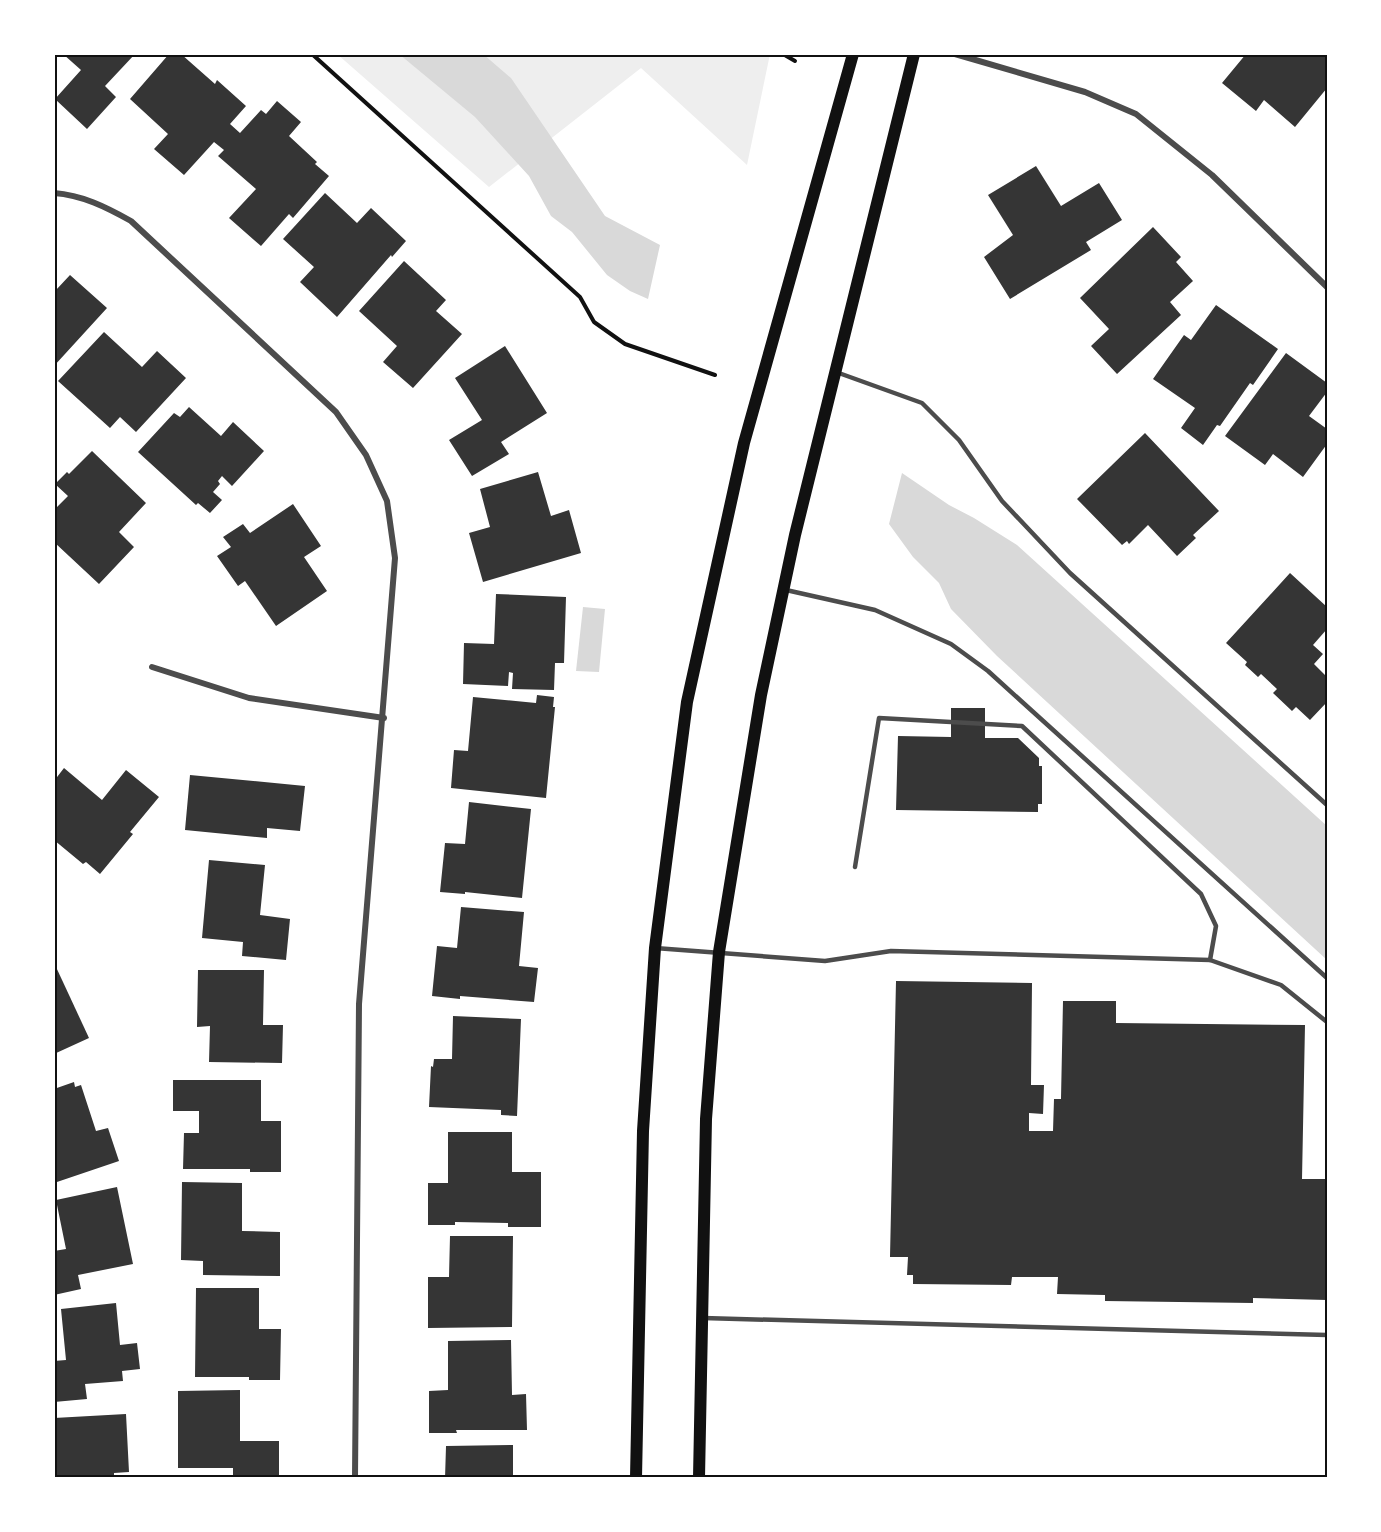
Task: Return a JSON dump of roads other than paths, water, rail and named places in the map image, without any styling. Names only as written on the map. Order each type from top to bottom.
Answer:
[{"type":"main road","points":[[636,1478],[643,1131],[655,948],[687,702],[744,443],[853,54]]},
{"type":"main road","points":[[699,1478],[706,1119],[719,952],[761,695],[783,589],[914,54]]},
{"type":"street","points":[[955,54],[1085,92],[1136,114],[1212,175],[1327,286]]},
{"type":"street","points":[[54,193],[64,193],[100,204],[131,221],[336,412],[366,455],[387,501],[395,558],[384,718],[359,1004],[355,1478]]},
{"type":"street","points":[[152,667],[249,698],[384,718]]},
{"type":"lane","points":[[835,372],[922,403],[959,440],[1002,501],[1070,573],[1327,805]]},
{"type":"lane","points":[[783,589],[875,610],[951,644],[988,671],[1327,978]]},
{"type":"lane","points":[[855,867],[879,718],[1022,726],[1201,894],[1216,926],[1210,960]]},
{"type":"lane","points":[[655,948],[825,961],[891,951],[1210,960],[1281,986],[1327,1022]]},
{"type":"lane","points":[[703,1318],[1327,1335]]}]
